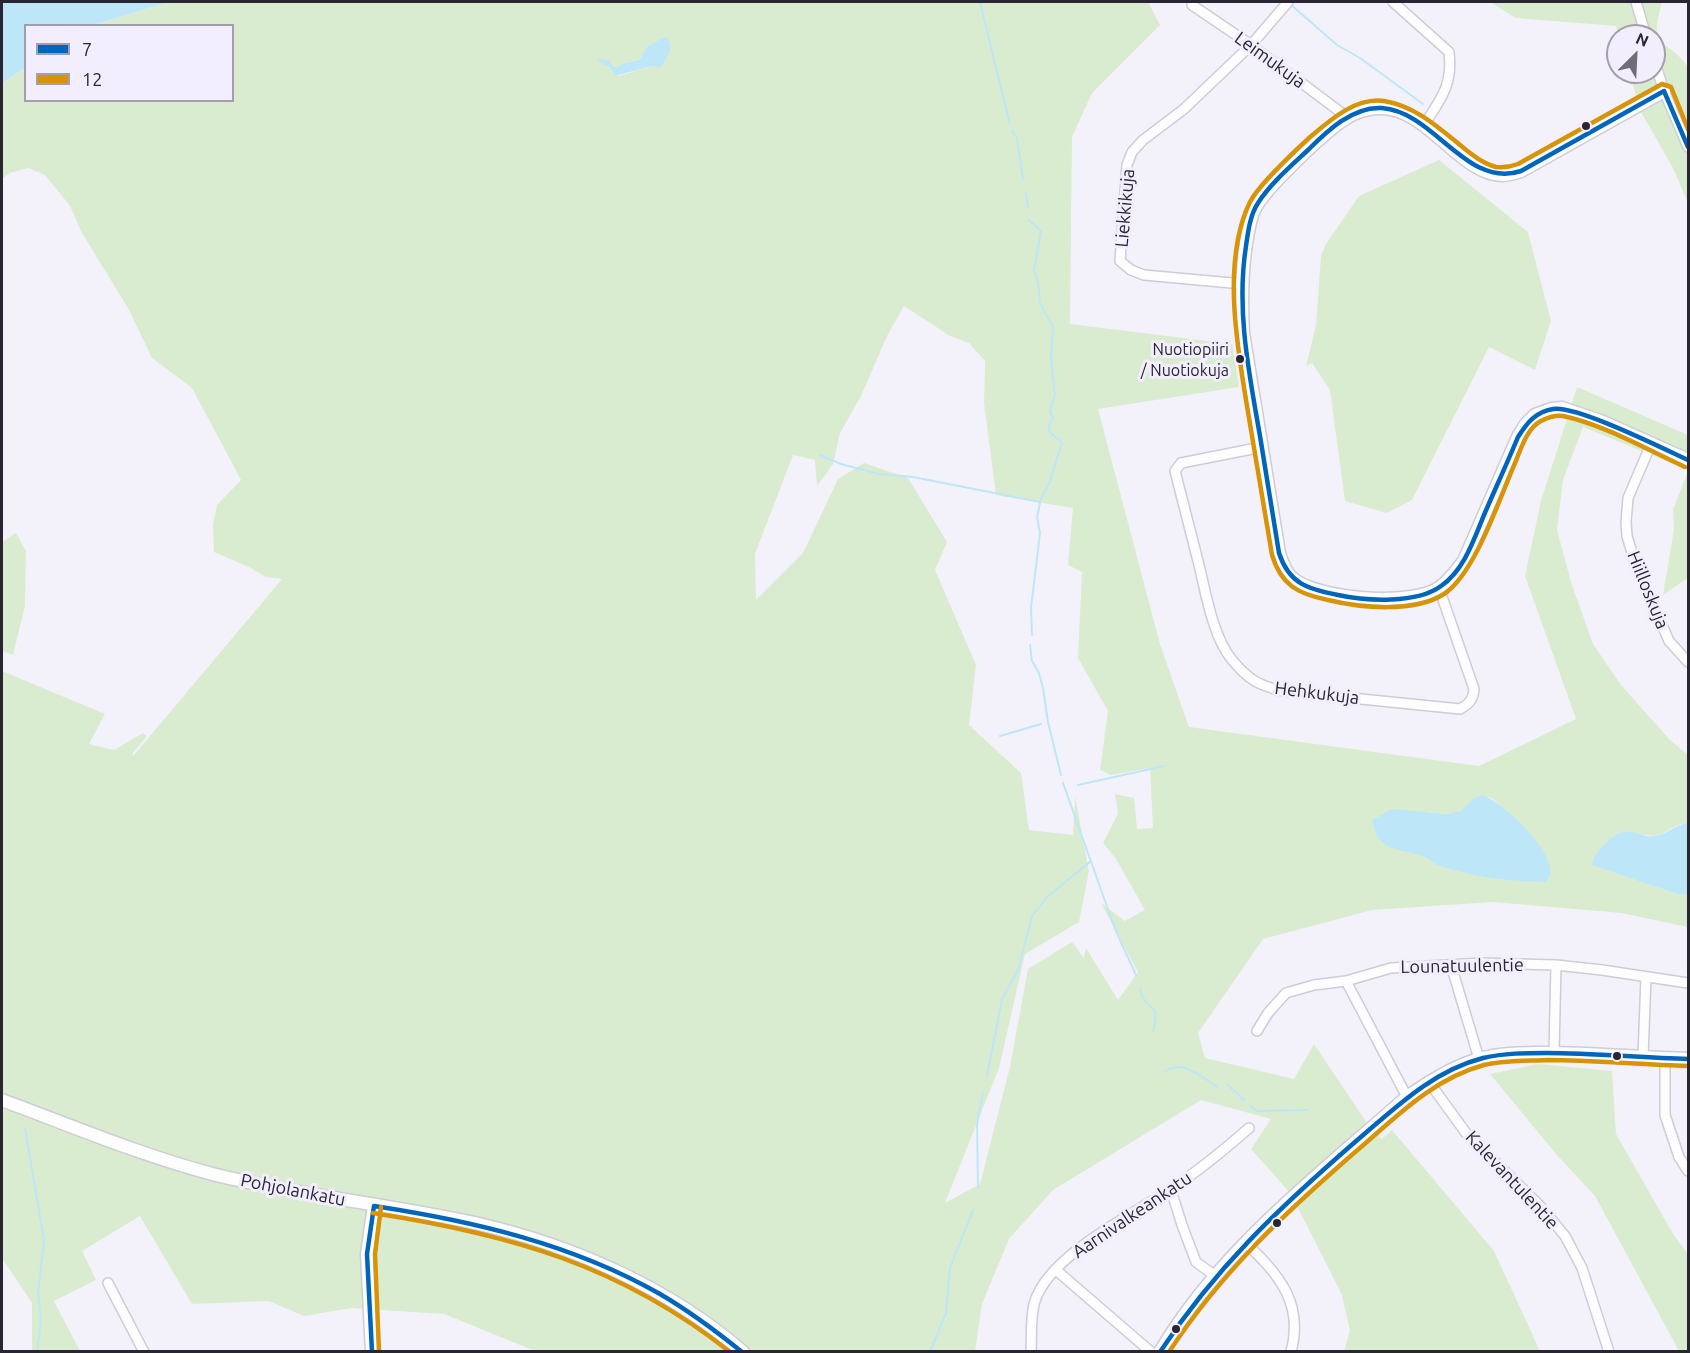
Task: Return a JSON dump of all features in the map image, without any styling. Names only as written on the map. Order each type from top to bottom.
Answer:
[{"type":"street","points":[[1251,45],[1288,2]]},
{"type":"street","points":[[1393,2],[1449,52],[1451,69],[1445,93],[1424,125]]},
{"type":"street","points":[[1636,2],[1642,24]]},
{"type":"street","name":"Leimukuja","points":[[1192,5],[1251,45],[1347,117]]},
{"type":"street","name":"Liekkikuja","points":[[1243,284],[1144,275],[1131,270],[1120,261],[1127,165],[1132,152],[1184,109],[1251,45]]},
{"type":"street","points":[[1662,84],[1689,147]]},
{"type":"street","points":[[1664,91],[1529,167],[1502,175],[1481,170],[1424,125],[1406,114],[1390,109],[1372,108],[1347,117],[1312,147],[1257,203],[1252,214],[1243,284],[1243,333],[1279,553],[1284,568],[1292,579],[1323,593],[1383,600],[1410,598],[1439,588],[1464,561],[1518,437],[1526,424],[1535,415],[1551,409],[1562,408],[1572,411],[1689,460]]},
{"type":"street","name":"Hiilloskuja","points":[[1651,444],[1628,498],[1627,536],[1635,563],[1669,641],[1689,662]]},
{"type":"street","name":"Hehkukuja","points":[[1262,447],[1181,462],[1175,471],[1208,602],[1220,640],[1231,659],[1245,674],[1260,685],[1282,691],[1460,709],[1474,696],[1474,689],[1439,588]]},
{"type":"street","name":"Lounatuulentie","points":[[1257,1031],[1268,1013],[1286,993],[1314,985],[1347,981],[1391,968],[1484,963],[1556,966],[1602,970],[1689,983]]},
{"type":"street","points":[[1451,964],[1479,1059]]},
{"type":"street","points":[[1554,1053],[1556,966]]},
{"type":"street","points":[[1642,1056],[1646,977]]},
{"type":"street","points":[[1347,981],[1407,1097]]},
{"type":"street","points":[[1160,1352],[1214,1275],[1246,1243],[1407,1097],[1429,1082],[1479,1059],[1513,1053],[1689,1059]]},
{"type":"street","points":[[1665,1059],[1665,1115],[1679,1157],[1689,1171]]},
{"type":"street","name":"Kalevantulentie","points":[[1429,1082],[1466,1133],[1542,1208],[1565,1236],[1582,1268],[1609,1352]]},
{"type":"street","name":"Pohjolankatu","points":[[2,1100],[146,1154],[216,1174],[374,1206],[480,1224],[580,1255],[639,1283],[681,1307],[743,1352]]},
{"type":"street","name":"Aarnivalkeankatu","points":[[1031,1352],[1035,1302],[1044,1283],[1056,1270],[1068,1258],[1116,1223],[1210,1163],[1250,1128]]},
{"type":"street","points":[[1171,1190],[1196,1262],[1214,1275]]},
{"type":"street","points":[[372,1352],[368,1254],[374,1206]]},
{"type":"street","points":[[1246,1243],[1282,1285],[1294,1309],[1296,1334],[1291,1352]]},
{"type":"street","points":[[1056,1270],[1151,1352]]},
{"type":"street","points":[[108,1283],[144,1352]]},
{"type":"green space","points":[[169,2],[1148,2],[1160,25],[1092,93],[1072,137],[1070,324],[1232,344],[1239,387],[1098,409],[1160,644],[1189,727],[1479,766],[1576,719],[1525,576],[1541,501],[1577,387],[1688,435],[1688,470],[1583,427],[1563,480],[1557,530],[1571,582],[1593,644],[1621,685],[1670,740],[1688,755],[1688,822],[1659,835],[1634,833],[1657,887],[1677,894],[1688,894],[1688,927],[1621,913],[1493,902],[1372,910],[1263,939],[1198,1033],[1205,1058],[1294,1079],[1314,1044],[1369,1126],[1382,1139],[1392,1130],[1494,1251],[1540,1351],[1344,1351],[1350,1331],[1342,1295],[1291,1194],[1251,1149],[1271,1119],[1201,1100],[1053,1190],[1009,1239],[982,1304],[975,1351],[535,1351],[444,1314],[351,1308],[304,1316],[269,1301],[192,1304],[140,1216],[82,1251],[96,1280],[54,1301],[80,1351],[32,1351],[32,1303],[2,1258],[2,671],[105,714],[89,744],[114,750],[143,733],[147,736],[132,754],[134,755],[282,579],[266,577],[214,552],[213,524],[217,505],[241,480],[192,388],[152,358],[128,308],[82,233],[70,206],[45,175],[28,168],[10,173],[2,179],[2,83],[24,69],[24,102],[234,102],[234,24],[96,24]],"holes":[[[666,36],[652,66],[618,76],[612,68],[600,61],[617,67],[639,60],[648,47]],[[904,306],[950,336],[969,343],[985,361],[984,403],[996,495],[1073,508],[1068,565],[1082,572],[1078,658],[1108,711],[1100,770],[1111,775],[1150,768],[1153,828],[1137,829],[1134,798],[1115,794],[1118,814],[1103,843],[1116,859],[1145,910],[1125,921],[1101,903],[1138,972],[1118,1000],[1086,948],[1084,958],[1072,942],[1028,969],[1010,1067],[980,1184],[945,1203],[999,1068],[1025,954],[1079,922],[1089,871],[1075,796],[1073,835],[1029,830],[1021,773],[969,725],[976,665],[935,570],[947,542],[908,478],[864,463],[838,479],[803,553],[756,600],[755,554],[793,455],[815,460],[817,486],[833,464],[840,433],[861,396],[887,336]],[[1482,796],[1491,798],[1505,809],[1546,882],[1481,875],[1448,867],[1421,855],[1427,812],[1445,814],[1458,812]]]},
{"type":"green space","points":[[1490,2],[1662,2],[1658,24],[1606,25],[1516,18]]},
{"type":"green space","points":[[1666,46],[1688,67],[1688,203],[1673,168],[1641,112],[1633,84],[1666,84]]},
{"type":"green space","points":[[1439,160],[1528,232],[1551,321],[1535,370],[1489,347],[1412,500],[1387,513],[1345,501],[1330,390],[1312,363],[1306,366],[1316,325],[1321,256],[1326,244],[1359,196]]},
{"type":"green space","points":[[1688,472],[1688,578],[1663,595],[1674,529],[1673,509]]},
{"type":"green space","points":[[16,533],[26,551],[25,606],[13,655],[2,651],[2,542]]},
{"type":"green space","points":[[1538,1064],[1612,1071],[1616,1134],[1673,1234],[1688,1254],[1688,1351],[1679,1351],[1595,1196],[1556,1154],[1490,1074]]},
{"type":"water","points":[[2,2],[169,2],[96,24],[24,24],[24,69],[2,83]]},
{"type":"water","points":[[666,36],[670,49],[660,68],[652,66],[615,76],[611,68],[596,59],[609,60],[613,66],[617,67],[639,60],[648,46]]},
{"type":"water","points":[[1482,795],[1510,813],[1538,843],[1550,866],[1551,874],[1546,882],[1493,878],[1440,866],[1422,856],[1395,849],[1383,843],[1378,838],[1372,820],[1392,809],[1446,814],[1461,811],[1473,799]]},
{"type":"water","points":[[1688,822],[1688,894],[1677,894],[1592,865],[1603,846],[1622,832],[1654,836]]},
{"type":"waterway","points":[[980,2],[1010,125]]},
{"type":"waterway","points":[[1289,3],[1337,45],[1360,58],[1423,104]]},
{"type":"waterway","points":[[1012,131],[1017,138],[1023,180]]},
{"type":"waterway","points":[[1026,194],[1028,208]]},
{"type":"waterway","points":[[1029,220],[1041,231],[1034,271],[1038,282],[1040,303],[1053,327],[1051,357],[1055,396],[1050,411],[1053,418],[1049,431],[1062,443],[1050,481],[1041,499],[1037,517],[1040,533],[1031,608],[1032,635]]},
{"type":"waterway","points":[[820,455],[841,464],[879,474],[913,477],[1040,502]]},
{"type":"waterway","points":[[1030,645],[1032,661],[1039,673],[1043,688],[1048,722],[1061,775]]},
{"type":"waterway","points":[[1000,736],[1041,724]]},
{"type":"waterway","points":[[1078,785],[1164,766]]},
{"type":"waterway","points":[[1063,783],[1115,929],[1136,975]]},
{"type":"waterway","points":[[987,1076],[1002,999],[1018,970],[1032,916],[1047,897],[1091,861]]},
{"type":"waterway","points":[[1140,988],[1145,1001],[1154,1010],[1153,1032]]},
{"type":"waterway","points":[[1164,1072],[1171,1068],[1185,1068],[1192,1070],[1217,1087]]},
{"type":"waterway","points":[[1228,1085],[1244,1100]]},
{"type":"waterway","points":[[978,1188],[977,1124],[983,1092]]},
{"type":"waterway","points":[[1250,1106],[1257,1111],[1307,1110]]},
{"type":"waterway","points":[[25,1128],[44,1240],[38,1292],[41,1320],[37,1352]]},
{"type":"waterway","points":[[930,1352],[946,1313],[950,1268],[973,1210]]},
{"type":"transit line","name":"12","points":[[1685,467],[1593,425],[1563,416],[1549,418],[1536,424],[1528,434],[1486,534],[1466,570],[1444,594],[1418,604],[1387,607],[1341,603],[1308,595],[1286,581],[1280,574],[1272,555],[1242,375],[1234,284],[1241,227],[1254,195],[1277,169],[1317,131],[1353,106],[1384,101],[1407,108],[1437,126],[1479,160],[1499,167],[1518,164],[1662,84],[1671,87],[1688,129]]},
{"type":"transit line","name":"7","points":[[1688,147],[1664,91],[1521,171],[1501,174],[1484,169],[1467,160],[1418,122],[1401,113],[1382,108],[1361,111],[1341,121],[1324,135],[1275,182],[1258,203],[1251,218],[1248,235],[1242,294],[1248,365],[1279,553],[1288,572],[1309,587],[1349,597],[1391,600],[1419,596],[1441,586],[1450,579],[1469,551],[1518,437],[1532,419],[1547,410],[1564,410],[1599,420],[1688,460]]},
{"type":"transit line","name":"7","points":[[1160,1352],[1203,1293],[1275,1215],[1327,1166],[1399,1104],[1447,1072],[1483,1058],[1515,1054],[1565,1053],[1688,1059]]},
{"type":"transit line","name":"12","points":[[1169,1352],[1211,1295],[1282,1218],[1403,1110],[1449,1079],[1484,1065],[1516,1061],[1565,1060],[1688,1066]]},
{"type":"transit line","name":"7","points":[[374,1206],[485,1227],[592,1261],[660,1294],[702,1321],[742,1352]]},
{"type":"transit line","name":"7","points":[[372,1352],[367,1254],[374,1206]]},
{"type":"transit line","name":"12","points":[[379,1352],[375,1254],[381,1207]]},
{"type":"transit line","name":"12","points":[[373,1213],[423,1221],[517,1243],[605,1275],[689,1322],[730,1352]]},
{"type":"place","name":"Nuotiopiiri / Nuotiokuja","points":[[1240,359]]}]
